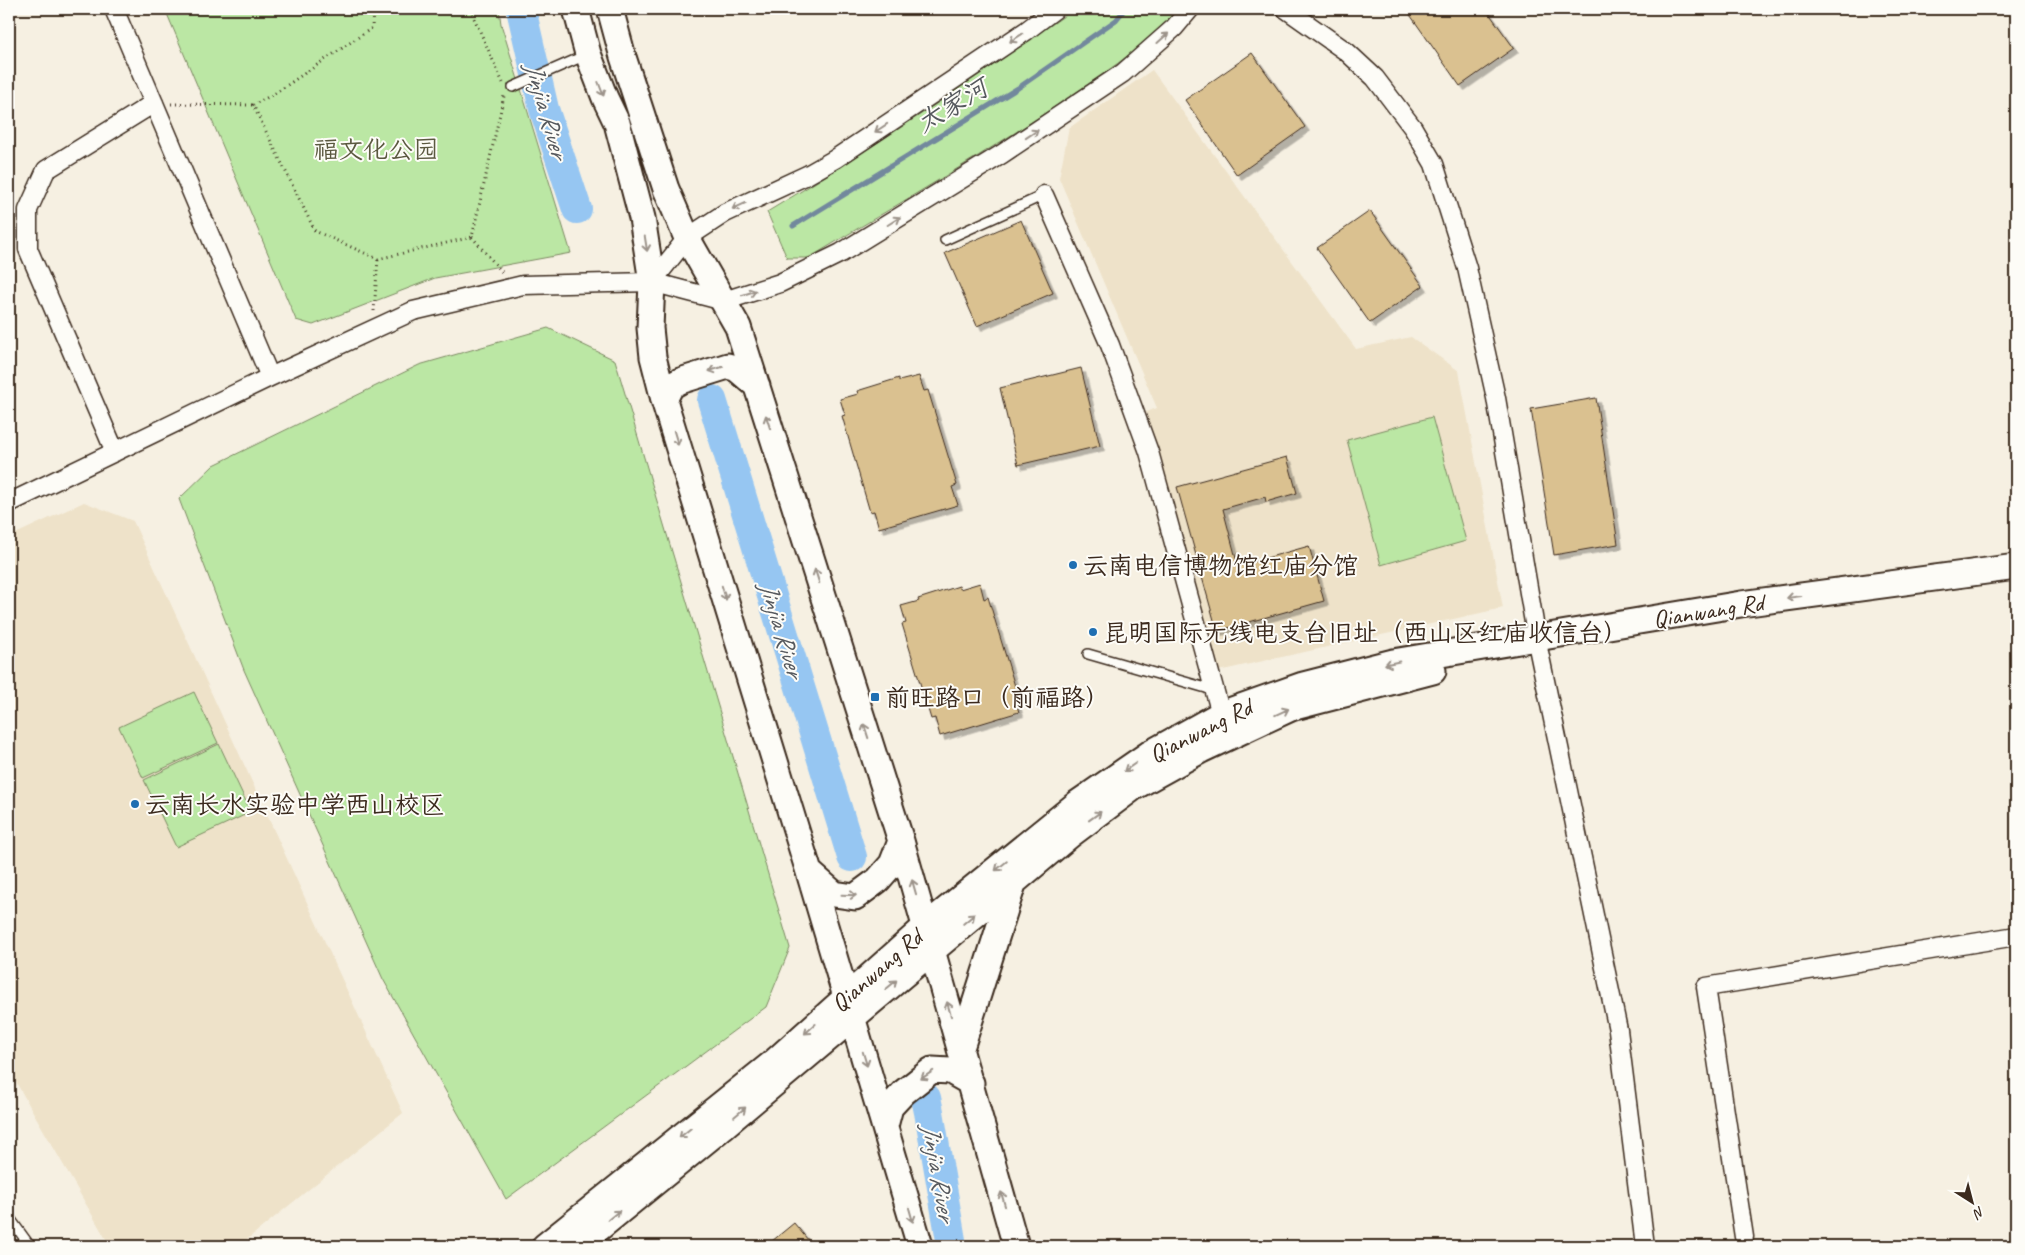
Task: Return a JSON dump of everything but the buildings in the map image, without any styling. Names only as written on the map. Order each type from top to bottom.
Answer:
[{"type":"street","points":[[114,9],[270,377]]},
{"type":"street","points":[[576,9],[588,54],[617,123],[642,218],[652,282],[650,328],[653,357],[664,400],[809,872],[920,1246]]},
{"type":"street","points":[[610,9],[623,57],[666,189],[687,238],[738,326],[901,841],[1016,1246]]},
{"type":"street","points":[[652,282],[687,238],[725,213],[807,176],[836,159],[1026,31],[1055,9]]},
{"type":"street","points":[[9,503],[270,377],[413,311],[523,285],[652,282],[724,301],[780,283],[842,253],[1002,154],[1123,73],[1174,28],[1190,9]]},
{"type":"street","points":[[1286,9],[1347,52],[1375,78],[1413,128],[1434,164],[1467,268],[1496,398],[1538,645],[1618,1030],[1645,1246]]},
{"type":"street","points":[[115,452],[28,249],[28,210],[46,170],[154,103]]},
{"type":"street","points":[[1044,195],[1110,345],[1149,452],[1221,714]]},
{"type":"street","points":[[664,400],[671,386],[680,381],[728,366],[737,369],[757,386]]},
{"type":"street","name":"Qianwang Rd","points":[[545,1246],[774,1062],[849,1006],[932,950],[1070,835],[1134,787],[1200,750],[1290,708],[1538,645],[1741,604],[2016,567]]},
{"type":"street","name":"Qianwang Rd","points":[[577,1246],[849,1006],[925,927],[1078,803],[1149,754],[1221,714],[1303,684],[1375,667],[2016,579]]},
{"type":"street","points":[[809,872],[834,894],[856,897],[878,880],[892,864],[901,841]]},
{"type":"street","points":[[960,1048],[1014,881]]},
{"type":"street","points":[[1744,1237],[1706,987],[2016,936]]},
{"type":"street","points":[[885,1126],[890,1107],[904,1092],[932,1070],[950,1071],[971,1083]]},
{"type":"lane","points":[[513,87],[588,54]]},
{"type":"lane","points":[[946,240],[1044,195]]},
{"type":"lane","points":[[1088,654],[1213,690]]},
{"type":"lane","points":[[9,1217],[30,1246]]},
{"type":"path","points":[[154,103],[253,105],[274,94],[372,28],[373,9]]},
{"type":"path","points":[[470,9],[506,90],[472,237]]},
{"type":"path","points":[[253,105],[315,231],[378,259],[472,237]]},
{"type":"path","points":[[472,237],[514,287]]},
{"type":"path","points":[[372,330],[378,259]]},
{"type":"shaded area","points":[[1152,70],[1356,349],[1411,337],[1459,371],[1503,608],[1214,672],[1146,412],[1157,408],[1059,178],[1069,128]]},
{"type":"shaded area","name":"云南长水实验中学西山校区","points":[[84,502],[133,521],[403,1113],[239,1246],[110,1246],[9,1070],[9,537]]},
{"type":"green space","name":"福文化公园","points":[[165,9],[499,9],[501,24],[571,253],[435,278],[313,325],[296,320]]},
{"type":"green space","points":[[1074,9],[1177,9],[1155,33],[1130,54],[1012,135],[809,258],[787,258],[767,212],[845,164]]},
{"type":"green space","points":[[548,328],[615,360],[790,948],[766,1007],[506,1199],[383,979],[244,670],[179,499],[214,465],[419,365]]},
{"type":"green space","points":[[1432,417],[1466,541],[1381,565],[1347,440]]},
{"type":"green space","points":[[194,692],[218,743],[143,778],[119,727]]},
{"type":"green space","points":[[219,744],[251,812],[176,847],[144,780]]},
{"type":"waterway","name":"Jinjia River","points":[[521,9],[544,109],[577,209]]},
{"type":"waterway","name":"太家河","points":[[793,226],[1018,88],[1116,20],[1125,9]]},
{"type":"waterway","name":"Jinjia River","points":[[712,400],[852,857]]},
{"type":"waterway","name":"Jinjia River","points":[[926,1098],[952,1246]]},
{"type":"place","name":"云南电信博物馆红庙分馆","points":[[1073,565]]},
{"type":"place","name":"昆明国际无线电支台旧址（西山区红庙收信台）","points":[[1093,632]]},
{"type":"place","name":"前旺路口（前福路）","points":[[875,697]]},
{"type":"place","name":"云南长水实验中学西山校区","points":[[135,804]]}]
